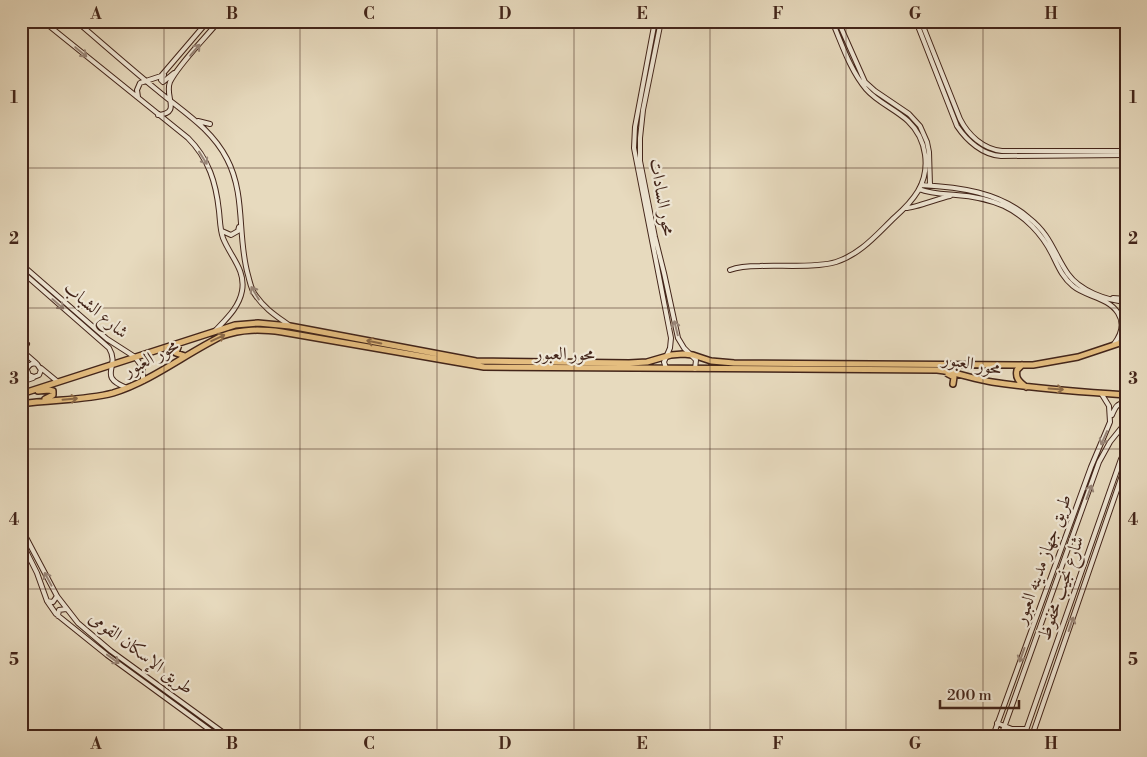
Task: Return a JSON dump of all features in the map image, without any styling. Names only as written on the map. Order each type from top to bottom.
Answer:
[{"type":"highway","name":"محور العبور","points":[[23,394],[235,325],[250,323],[330,331],[484,361],[629,362],[650,361],[666,356],[693,355],[716,362],[815,361],[1023,365],[1070,358],[1126,341]]},
{"type":"highway","name":"محور العبور","points":[[21,404],[90,398],[127,388],[143,381],[222,336],[257,329],[476,367],[928,370],[947,371],[983,381],[1027,388],[1126,395]]},
{"type":"highway","points":[[179,343],[176,352],[185,356]]},
{"type":"highway","points":[[1023,365],[1018,368],[1016,376],[1027,388]]},
{"type":"highway","points":[[928,370],[952,376],[954,378],[953,384]]},
{"type":"highway","points":[[23,394],[53,391],[53,395],[40,402]]},
{"type":"street","points":[[43,21],[188,138],[206,162],[217,192],[223,239],[240,270],[242,291],[234,310],[213,332]]},
{"type":"street","points":[[76,21],[196,120],[207,130],[222,149],[232,171],[239,194],[243,256],[253,292],[271,312],[290,326]]},
{"type":"street","points":[[139,100],[138,86],[142,82],[158,78],[166,71],[208,21]]},
{"type":"street","points":[[158,115],[166,114],[171,109],[172,106],[168,93],[170,83],[219,21]]},
{"type":"street","name":"محور السادات","points":[[655,21],[634,138],[634,152],[671,338],[670,348],[664,365],[667,369]]},
{"type":"street","name":"محور السادات","points":[[661,21],[644,101],[640,138],[641,167],[677,332],[680,343],[693,355],[696,369]]},
{"type":"street","points":[[730,270],[741,267],[824,264],[840,260],[873,240],[905,208],[920,187],[925,170],[925,160],[924,149],[918,134],[908,121],[869,93],[862,84],[853,70],[832,21]]},
{"type":"street","points":[[838,21],[865,82],[875,92],[909,114],[920,126],[928,142],[930,185]]},
{"type":"street","points":[[916,21],[957,126],[969,140],[985,152],[1001,156],[1126,155]]},
{"type":"street","points":[[921,21],[960,119],[968,132],[986,147],[1010,151],[1126,151]]},
{"type":"street","points":[[99,40],[102,36]]},
{"type":"street","points":[[90,67],[93,63]]},
{"type":"street","points":[[166,71],[162,79],[163,82],[180,68]]},
{"type":"street","points":[[196,120],[210,124]]},
{"type":"street","points":[[634,138],[637,140],[640,138]]},
{"type":"street","points":[[634,152],[637,149],[640,151]]},
{"type":"street","points":[[920,187],[930,185],[976,191],[1005,202],[1019,210],[1047,236],[1072,279],[1079,286],[1114,300],[1126,301]]},
{"type":"street","points":[[920,187],[930,193],[957,194],[993,202],[1004,206],[1022,217],[1046,244],[1062,275],[1068,282],[1082,292],[1106,302],[1113,307],[1121,319]]},
{"type":"street","points":[[239,194],[245,194]]},
{"type":"street","points":[[905,208],[957,194]]},
{"type":"street","points":[[222,231],[227,234],[235,234],[238,231],[240,220]]},
{"type":"street","name":"شارع الشباب","points":[[21,264],[107,339],[135,357],[143,368],[143,381]]},
{"type":"street","name":"شارع الشباب","points":[[21,271],[109,348],[113,356],[113,365],[110,372],[112,380],[118,385],[127,388]]},
{"type":"street","points":[[1103,296],[1126,301]]},
{"type":"street","points":[[1113,307],[1118,305],[1114,300]]},
{"type":"street","points":[[1114,344],[1121,332],[1121,319],[1126,308]]},
{"type":"street","points":[[27,344],[22,350],[58,382]]},
{"type":"street","points":[[21,358],[29,375],[36,377]]},
{"type":"street","points":[[21,376],[30,364],[36,363]]},
{"type":"street","points":[[21,382],[36,377],[40,373],[41,368]]},
{"type":"street","points":[[1101,393],[1109,406],[1111,416]]},
{"type":"street","points":[[1111,416],[1118,405],[1126,404]]},
{"type":"street","name":"طريق جهاز مدينه العبور","points":[[993,736],[1091,468],[1109,427],[1111,416]]},
{"type":"street","name":"طريق جهاز مدينه العبور","points":[[1001,736],[1103,455],[1114,435],[1126,422]]},
{"type":"street","name":"شارع نجيب محفوظ","points":[[1024,736],[1126,449]]},
{"type":"street","name":"شارع نجيب محفوظ","points":[[1032,736],[1126,464]]},
{"type":"street","points":[[1076,510],[1082,512]]},
{"type":"street","name":"طريق الإسكان القومى","points":[[21,528],[57,596],[66,609],[92,636],[228,736]]},
{"type":"street","name":"طريق الإسكان القومى","points":[[21,542],[37,573],[46,601],[58,616],[107,655],[218,736]]},
{"type":"street","points":[[1091,544],[1098,546]]},
{"type":"street","points":[[46,601],[53,602],[57,596]]},
{"type":"street","points":[[58,616],[59,610],[66,609]]},
{"type":"street","points":[[1039,611],[1046,613]]},
{"type":"street","points":[[1055,647],[1062,650]]},
{"type":"street","points":[[197,713],[200,708]]},
{"type":"street","points":[[997,723],[1017,729],[1027,728]]}]
